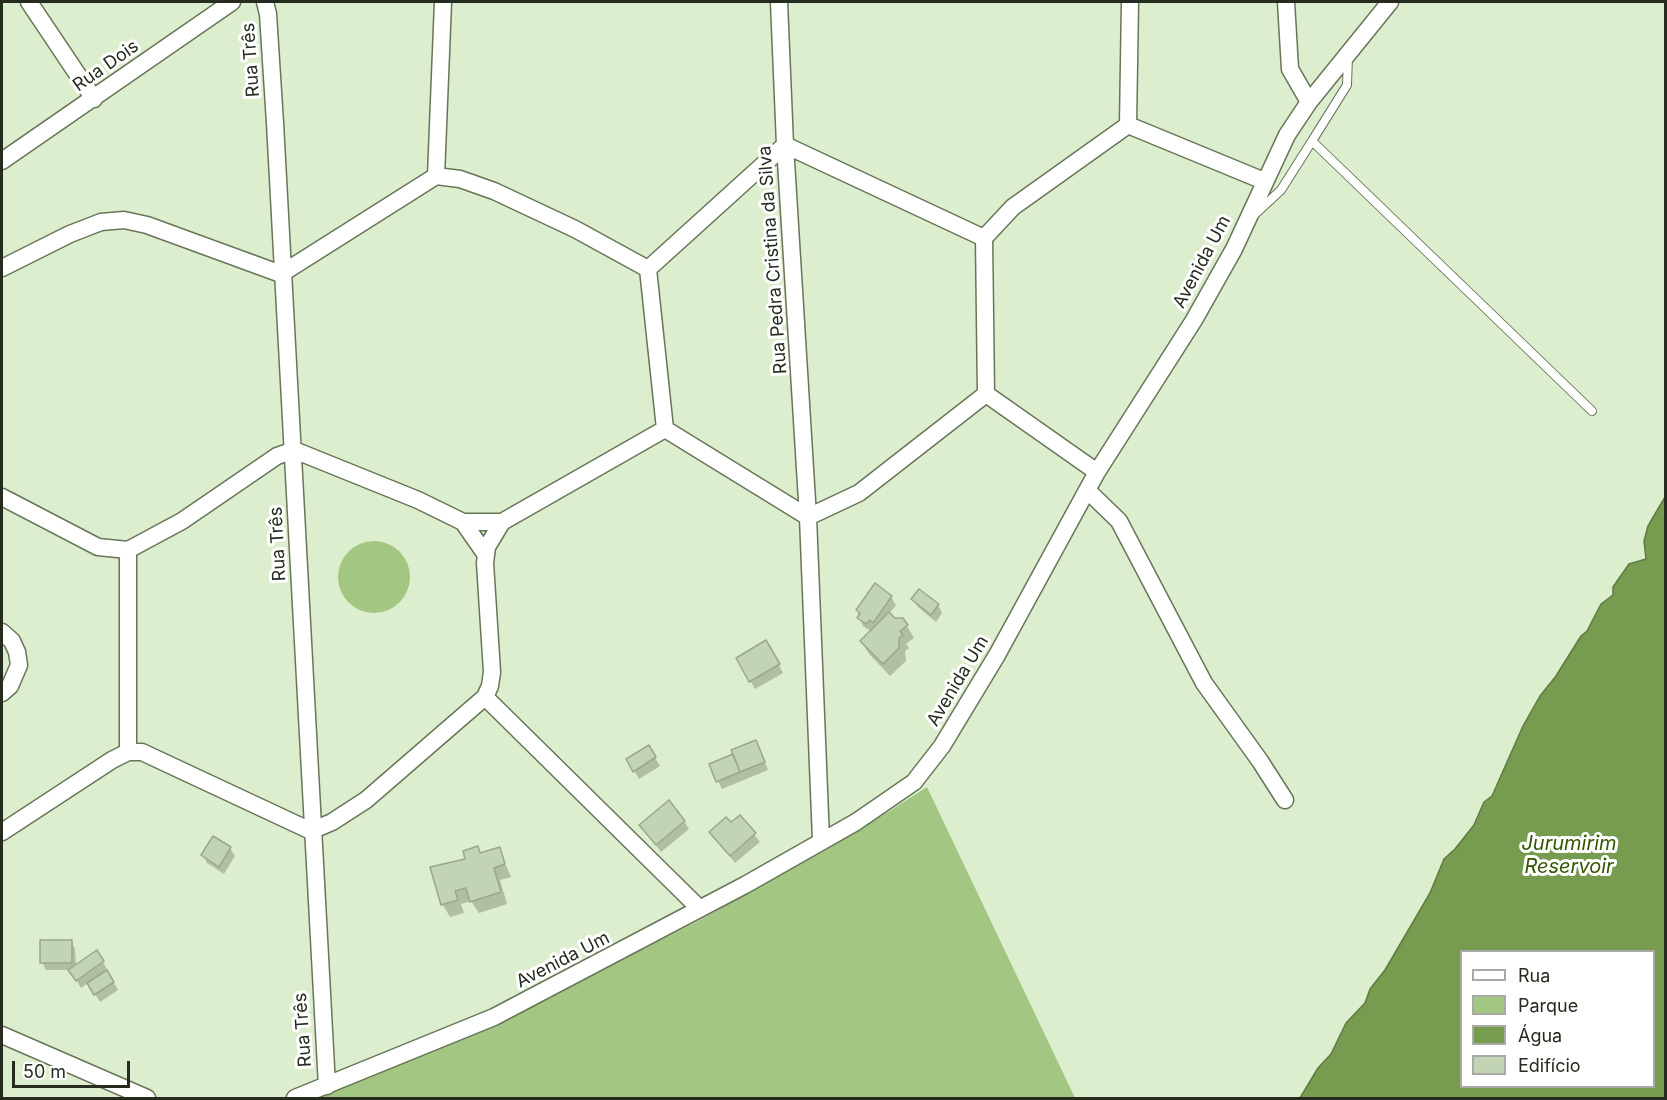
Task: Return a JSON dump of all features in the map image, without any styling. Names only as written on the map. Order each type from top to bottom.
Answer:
[{"type":"street","points":[[29,2],[94,99]]},
{"type":"street","name":"Rua Dois","points":[[2,161],[232,2]]},
{"type":"street","name":"Rua Três","points":[[265,2],[268,14],[281,274],[294,450],[311,831],[327,1086]]},
{"type":"street","points":[[436,176],[443,2]]},
{"type":"street","name":"Rua Pedra Cristina da Silva","points":[[779,2],[785,145],[808,517],[821,840]]},
{"type":"street","points":[[1128,126],[1130,2]]},
{"type":"street","points":[[1286,2],[1290,69],[1309,102]]},
{"type":"street","name":"Avenida Um","points":[[295,1098],[494,1017],[700,909],[856,822],[914,782],[942,746],[991,666],[1096,472],[1194,320],[1246,222],[1287,135],[1309,102],[1390,2]]},
{"type":"street","points":[[1128,126],[1264,181]]},
{"type":"street","points":[[986,394],[984,238],[1013,207],[1128,126]]},
{"type":"street","points":[[648,269],[785,145],[984,238]]},
{"type":"street","points":[[2,268],[70,234],[101,222],[124,220],[147,225],[281,274],[436,176],[460,179],[494,191],[575,229],[648,269]]},
{"type":"street","points":[[648,269],[665,429]]},
{"type":"street","points":[[665,429],[808,517],[859,493],[986,394]]},
{"type":"street","points":[[986,394],[1096,472]]},
{"type":"street","points":[[2,832],[128,752],[142,752],[160,758],[311,831],[332,822],[366,800],[485,697],[490,686],[492,672],[486,555],[493,533],[502,522],[665,429]]},
{"type":"street","points":[[2,497],[98,547],[128,550],[182,521],[277,456],[294,450],[418,500],[463,522],[502,522]]},
{"type":"street","points":[[1087,489],[1119,521],[1204,683],[1285,800]]},
{"type":"street","points":[[463,522],[486,555]]},
{"type":"street","points":[[128,550],[128,752]]},
{"type":"street","points":[[2,632],[12,641],[17,652],[18,665],[10,686],[2,693]]},
{"type":"street","points":[[485,697],[700,909]]},
{"type":"street","points":[[2,1035],[147,1098]]},
{"type":"lane","points":[[1246,222],[1281,190],[1347,85],[1350,66],[1347,53]]},
{"type":"lane","points":[[1312,141],[1592,411]]},
{"type":"green space","points":[[374,541],[388,544],[400,551],[407,563],[410,577],[407,591],[400,603],[388,610],[374,613],[360,610],[348,603],[341,591],[338,577],[341,563],[348,551],[360,544]]},
{"type":"green space","points":[[927,787],[1075,1098],[309,1098],[503,1020],[704,918],[888,812]]},
{"type":"water","name":"Jurumirim Reservoir","points":[[1665,497],[1665,1098],[1300,1098],[1318,1068],[1331,1054],[1346,1023],[1365,1003],[1370,989],[1385,970],[1430,893],[1444,859],[1474,825],[1484,802],[1492,796],[1523,726],[1540,696],[1556,676],[1581,636],[1587,631],[1601,604],[1613,595],[1613,587],[1629,564],[1646,559],[1644,541],[1648,526]]},
{"type":"building","points":[[875,583],[892,596],[873,623],[870,620],[866,624],[857,618],[860,613],[856,610]]},
{"type":"building","points":[[919,589],[939,604],[931,615],[911,599]]},
{"type":"building","points":[[889,612],[895,618],[903,618],[908,625],[900,631],[903,635],[899,638],[899,648],[883,664],[860,641]]},
{"type":"building","points":[[766,640],[780,664],[749,682],[736,658]]},
{"type":"building","points":[[756,740],[765,762],[740,772],[731,750]]},
{"type":"building","points":[[649,745],[656,757],[633,772],[626,759]]},
{"type":"building","points":[[733,754],[740,772],[716,782],[709,764]]},
{"type":"building","points":[[669,800],[685,821],[656,845],[639,825]]},
{"type":"building","points":[[740,815],[756,833],[730,856],[709,832],[726,817],[731,822]]},
{"type":"building","points":[[213,836],[231,847],[219,867],[201,855]]},
{"type":"building","points":[[478,846],[480,853],[500,847],[505,864],[494,868],[501,892],[470,902],[466,888],[455,891],[458,900],[441,905],[430,867],[465,859],[463,851]]},
{"type":"building","points":[[40,940],[72,940],[72,963],[40,963]]},
{"type":"building","points":[[97,950],[104,961],[76,981],[68,970]]},
{"type":"building","points":[[107,970],[114,982],[94,995],[87,983]]}]
